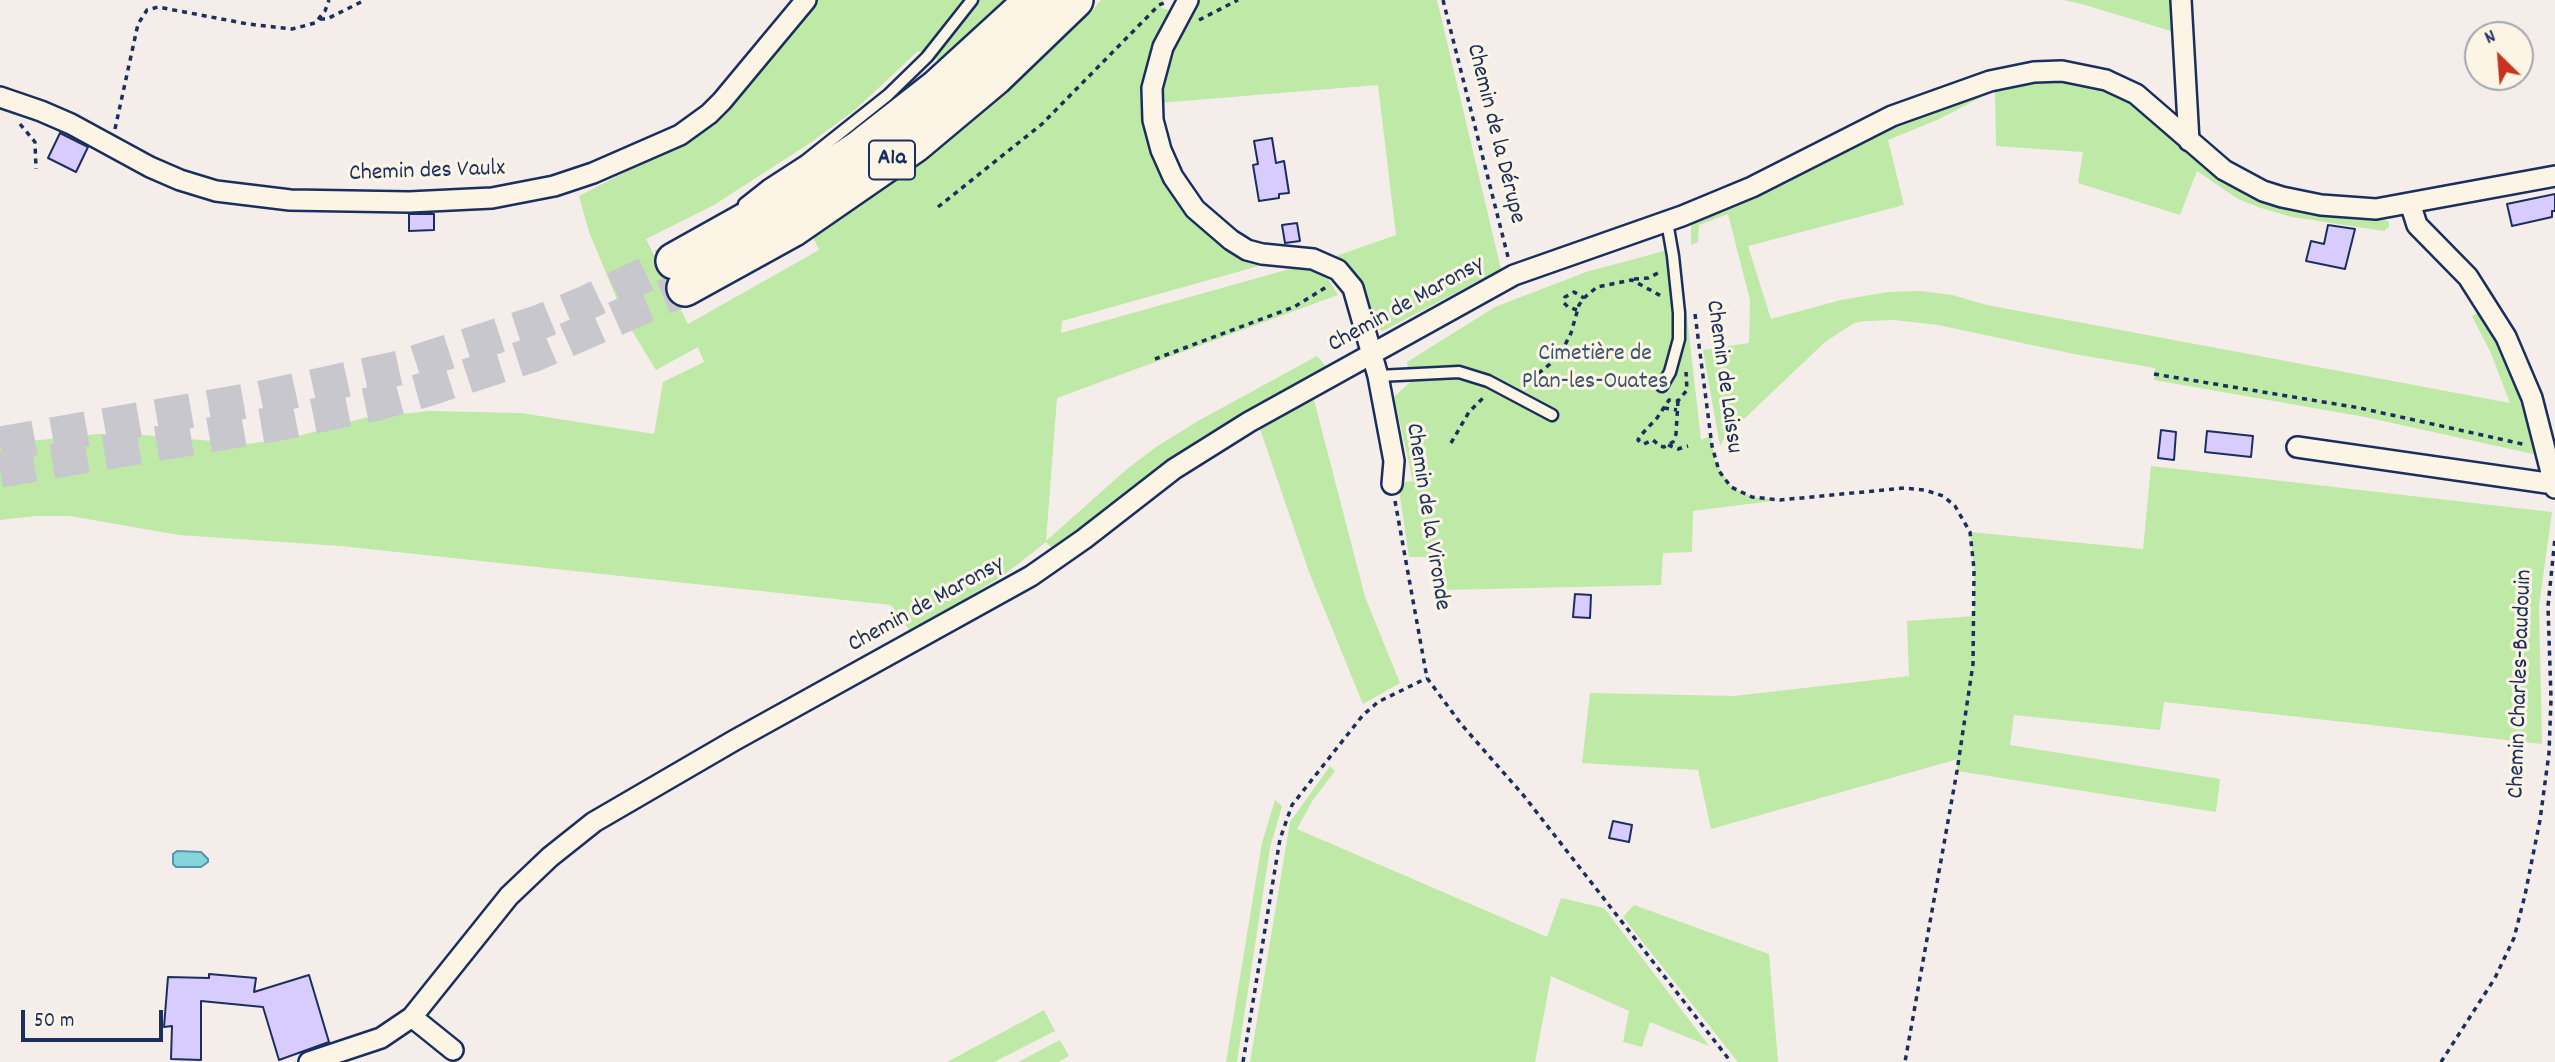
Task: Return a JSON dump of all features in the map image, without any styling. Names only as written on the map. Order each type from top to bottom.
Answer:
[{"type":"highway","name":"A1a","points":[[679,274],[860,148],[937,87],[1033,0]]},
{"type":"highway","name":"A1a","points":[[679,274],[792,229],[915,144],[995,77],[1075,0]]},
{"type":"street","name":"Chemin des Vaulx","points":[[0,97],[41,111],[150,167],[198,187],[265,199],[420,201],[492,198],[525,193],[593,173],[661,145],[694,126],[737,85],[806,0]]},
{"type":"street","name":"Chemin de la Vironde","points":[[1188,0],[1170,32],[1157,64],[1152,99],[1153,120],[1161,150],[1179,187],[1195,209],[1212,225],[1247,250],[1313,259],[1338,270],[1353,288],[1378,376],[1394,461],[1392,484]]},
{"type":"street","points":[[2181,0],[2189,141]]},
{"type":"street","name":"Chemin de Maronsy","points":[[309,1062],[381,1038],[412,1017],[509,896],[550,856],[594,822],[724,746],[1031,576],[1210,445],[1514,275],[1667,222],[1752,187],[1892,116],[1990,81],[2021,74],[2062,71],[2106,80],[2149,104],[2224,170],[2263,191],[2282,197],[2347,208],[2376,209],[2555,176]]},
{"type":"street","points":[[2297,447],[2555,486],[2532,398],[2506,337],[2468,277],[2417,225],[2410,204]]},
{"type":"street","points":[[412,1017],[453,1050]]},
{"type":"lane","points":[[736,210],[805,161],[888,95],[927,57],[972,0]]},
{"type":"lane","points":[[679,274],[726,219]]},
{"type":"lane","points":[[1662,386],[1672,366],[1679,339],[1674,264],[1667,222]]},
{"type":"lane","points":[[1378,376],[1459,372],[1497,385],[1552,415]]},
{"type":"path","points":[[320,19],[329,0]]},
{"type":"path","points":[[111,146],[138,24],[147,10],[158,7],[281,29],[307,26],[365,0]]},
{"type":"path","points":[[1170,32],[1238,0]]},
{"type":"path","name":"Chemin de la Dérupe","points":[[1443,0],[1514,275]]},
{"type":"path","points":[[938,207],[1042,124],[1159,5]]},
{"type":"path","points":[[17,122],[35,142],[36,169]]},
{"type":"path","points":[[1513,393],[1542,371],[1563,349],[1584,298],[1597,287],[1648,278],[1674,264]]},
{"type":"path","points":[[1632,280],[1656,292],[1679,313]]},
{"type":"path","points":[[1155,359],[1294,307],[1323,288]]},
{"type":"path","points":[[1577,311],[1564,303],[1565,297],[1574,292],[1584,298]]},
{"type":"path","name":"Chemin de Laissu","points":[[1694,312],[1712,446],[1719,471],[1731,487],[1738,492],[1765,500],[1905,488],[1925,489],[1944,496],[1955,506],[1966,522],[1972,541],[1975,617],[1970,686],[1905,1062]]},
{"type":"path","points":[[1668,445],[1676,434],[1678,401],[1687,390],[1685,369],[1672,366]]},
{"type":"path","points":[[2154,374],[2360,408],[2546,449]]},
{"type":"path","points":[[1451,443],[1474,407],[1497,385]]},
{"type":"path","points":[[1678,401],[1669,400],[1638,440],[1644,444],[1653,440],[1660,446],[1668,445],[1678,449],[1688,446]]},
{"type":"path","points":[[1664,408],[1677,411]]},
{"type":"path","name":"Chemin de la Vironde","points":[[1392,484],[1427,678],[1461,724],[1532,806],[1731,1062]]},
{"type":"path","name":"Chemin Charles-Baudouin","points":[[2441,1062],[2496,978],[2514,938],[2525,895],[2540,820],[2549,753],[2551,699],[2548,606],[2555,538]]},
{"type":"path","points":[[1243,1062],[1280,839],[1286,818],[1308,783],[1363,715],[1378,702],[1427,678]]},
{"type":"green space","points":[[813,0],[1010,0],[945,63],[918,51],[855,110],[810,143],[714,205],[646,239],[688,324],[819,250],[812,235],[943,143],[1091,12],[1101,0],[1162,0],[1161,8],[1172,11],[1148,61],[1141,113],[1152,155],[1166,184],[1186,214],[1237,257],[1266,264],[1062,321],[1061,333],[1304,265],[1327,277],[1338,295],[1057,398],[1046,541],[1127,469],[1156,447],[1317,356],[1326,366],[1200,438],[1053,549],[1046,542],[1004,575],[911,632],[891,605],[341,546],[179,535],[70,516],[0,520],[0,444],[99,434],[247,444],[291,438],[364,418],[429,411],[521,413],[654,434],[663,382],[704,362],[698,347],[656,370],[626,321],[589,232],[579,196],[697,135],[738,94]]},
{"type":"green space","points":[[1200,0],[1437,0],[1501,269],[1383,331],[1373,326],[1351,273],[1336,256],[1396,235],[1378,85],[1158,103],[1173,39]]},
{"type":"green space","points":[[2064,0],[2172,0],[2171,31],[2085,5]]},
{"type":"green space","points":[[2032,81],[2073,81],[2093,85],[2125,99],[2173,139],[2327,213],[2382,218],[2389,222],[2389,227],[2384,231],[2292,217],[2261,208],[2238,199],[2197,171],[2180,215],[2078,183],[2083,152],[1996,146],[1995,90],[1939,119],[1888,140],[1904,205],[1748,246],[1771,319],[1841,300],[1888,292],[1920,291],[2510,403],[2490,351],[2472,316],[2484,310],[2512,366],[2542,456],[2365,417],[2154,380],[2155,368],[1938,325],[1894,320],[1854,323],[1825,342],[1725,437],[1720,446],[1703,350],[1749,343],[1750,300],[1728,214],[1699,225],[1698,242],[1691,245],[1691,221],[1900,122],[1957,101],[1996,89]]},
{"type":"green space","name":"Cimetière de Plan-les-Ouates","points":[[1679,247],[1701,440],[1711,436],[1715,461],[1731,487],[1752,497],[1780,500],[1693,511],[1692,552],[1663,553],[1661,585],[1443,590],[1432,557],[1409,557],[1398,483],[1413,481],[1394,397],[1410,382],[1407,362],[1495,307],[1586,272]]},
{"type":"green space","points":[[1314,400],[1365,597],[1400,683],[1363,704],[1309,572],[1259,426]]},
{"type":"green space","points":[[2151,466],[2552,512],[2539,606],[2542,744],[2164,702],[2160,730],[2014,715],[2010,745],[2220,779],[2216,812],[1957,771],[1958,759],[1711,829],[1698,770],[1582,763],[1590,693],[1734,696],[1909,676],[1907,621],[1974,616],[1974,569],[1970,532],[2143,549]]},
{"type":"green space","points":[[1330,766],[1335,771],[1313,800],[1297,829],[1547,937],[1561,898],[1604,908],[1709,1046],[1650,1022],[1642,1047],[1623,1042],[1629,1011],[1551,976],[1535,1062],[1250,1062],[1290,822]]},
{"type":"green space","points":[[1275,800],[1282,806],[1270,848],[1237,1062],[1226,1062],[1262,843]]},
{"type":"green space","points":[[1634,905],[1769,954],[1778,1062],[1738,1062],[1623,917]]},
{"type":"green space","points":[[1044,1010],[1055,1031],[994,1062],[947,1062]]},
{"type":"green space","points":[[1060,1040],[1069,1056],[1058,1062],[1018,1062]]},
{"type":"water","points":[[177,851],[201,852],[208,862],[201,867],[176,867],[173,864],[173,854]]},
{"type":"building","points":[[60,133],[88,147],[76,172],[48,158]]},
{"type":"building","points":[[1272,138],[1276,163],[1284,161],[1289,193],[1279,194],[1279,198],[1259,201],[1253,165],[1258,164],[1254,141]]},
{"type":"building","points":[[2555,194],[2555,211],[2552,211],[2552,217],[2512,226],[2507,204]]},
{"type":"building","points":[[409,214],[434,214],[434,230],[409,231]]},
{"type":"building","points":[[1297,223],[1300,241],[1285,243],[1282,225]]},
{"type":"building","points":[[2328,225],[2355,229],[2345,269],[2306,261],[2311,241],[2324,244]]},
{"type":"building","points":[[2161,430],[2176,432],[2174,460],[2158,458]]},
{"type":"building","points":[[2207,431],[2253,436],[2251,457],[2205,452]]},
{"type":"building","points":[[1575,594],[1591,595],[1590,618],[1573,617]]},
{"type":"building","points":[[1613,821],[1632,825],[1629,842],[1609,838]]},
{"type":"building","points":[[209,974],[256,978],[254,992],[309,975],[329,1042],[279,1060],[263,1007],[201,1001],[201,1060],[171,1059],[172,1026],[164,1027],[168,977],[209,978]]},
{"type":"tunnel","points":[[0,444],[252,400],[399,368],[540,322],[674,261]]},
{"type":"tunnel","points":[[0,470],[274,424],[373,404],[535,354],[685,288]]}]
